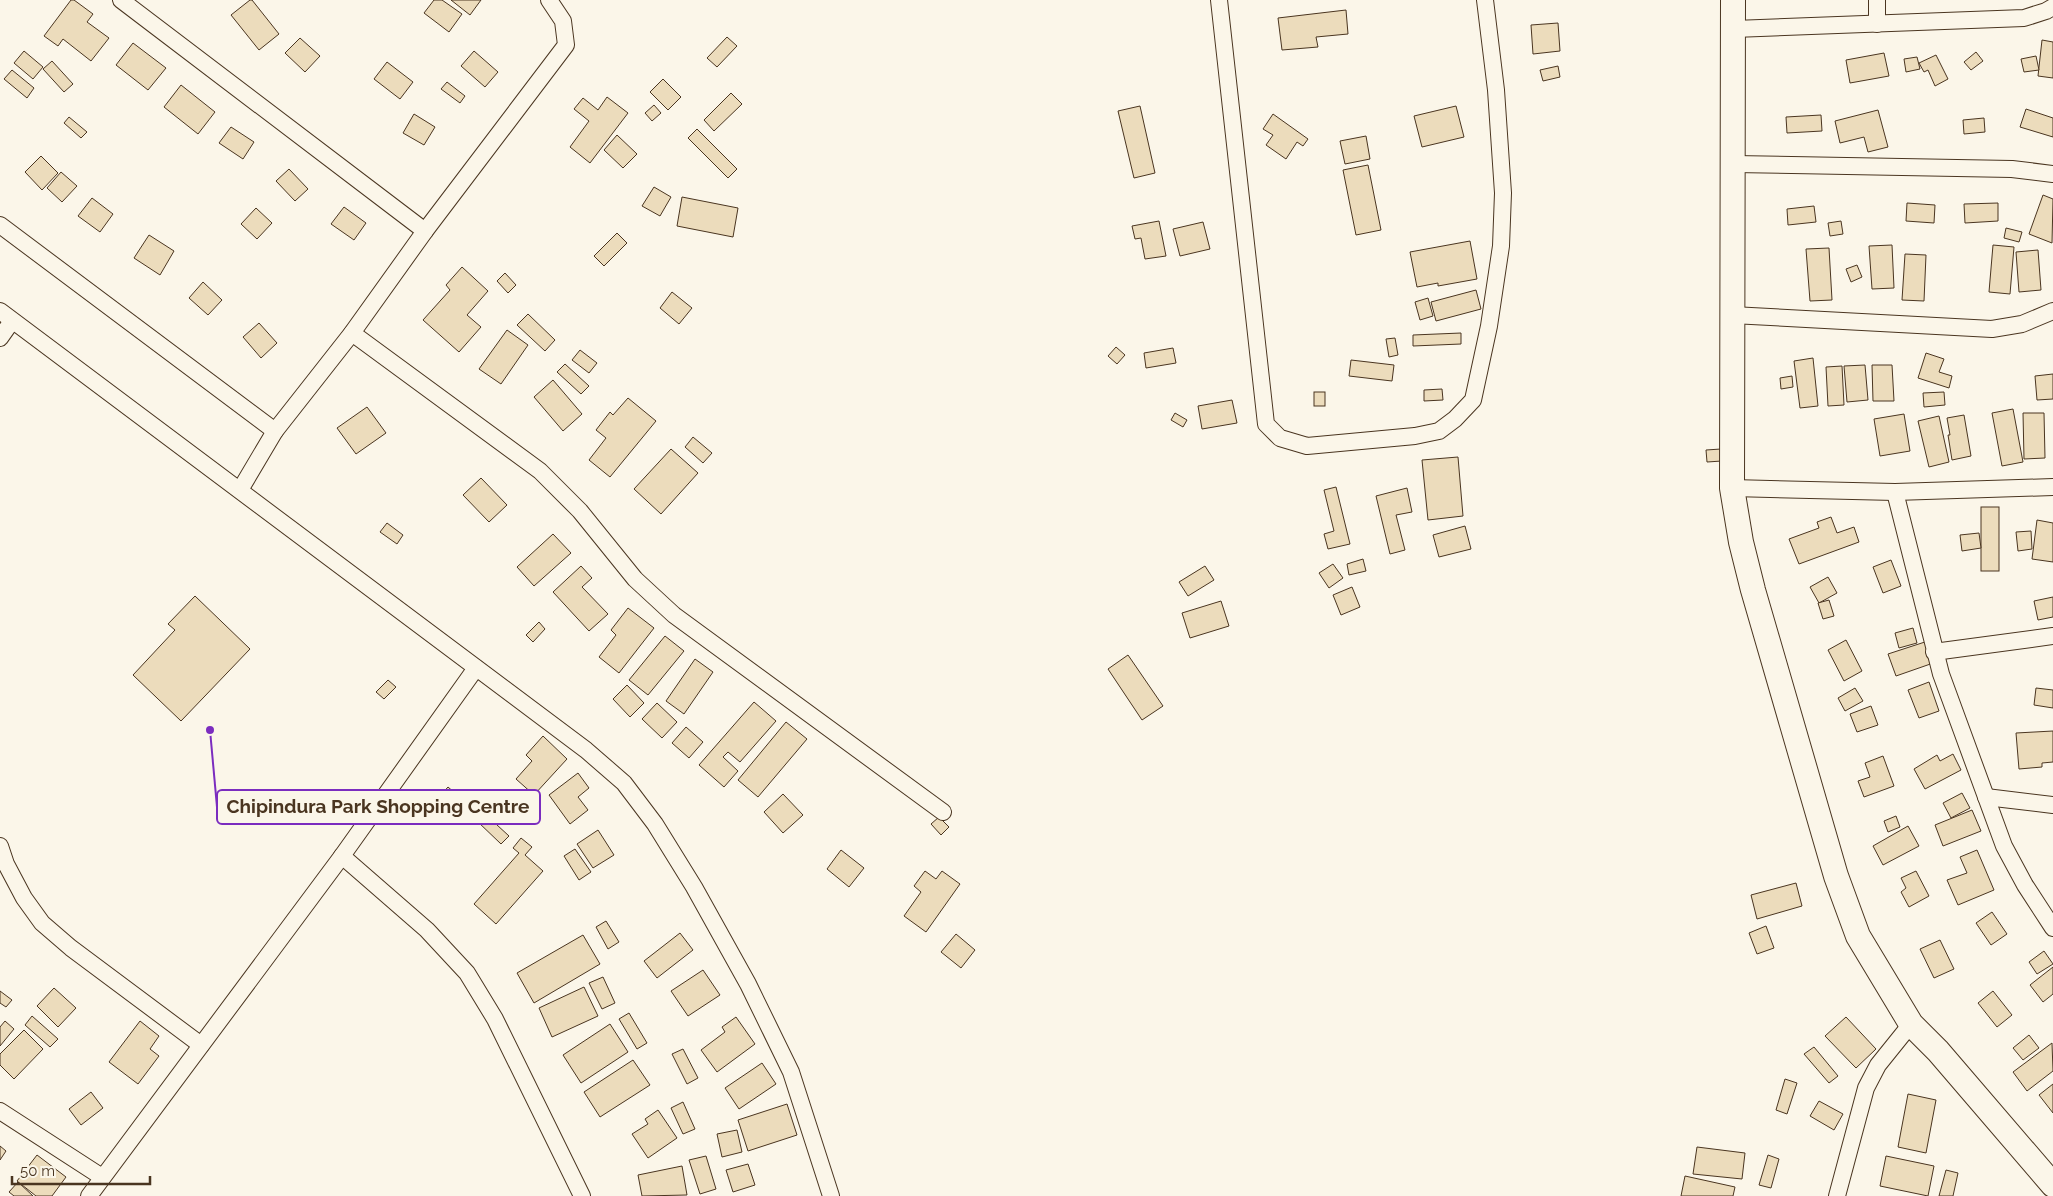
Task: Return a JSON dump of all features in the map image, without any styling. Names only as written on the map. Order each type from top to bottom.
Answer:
[{"type":"street","points":[[121,0],[425,231]]},
{"type":"street","points":[[240,490],[275,431],[352,333],[425,231],[566,45],[563,21],[549,0]]},
{"type":"street","points":[[1220,0],[1266,424],[1280,438],[1307,446],[1415,436],[1439,431],[1455,419],[1473,400],[1493,299],[1501,246],[1502,211],[1496,90],[1485,0]]},
{"type":"street","points":[[1733,0],[1732,488],[1748,571],[1836,876],[1858,936],[1911,1024],[1938,1051],[2053,1185]]},
{"type":"street","points":[[1877,0],[1877,24]]},
{"type":"street","points":[[1734,29],[2024,18],[2053,7]]},
{"type":"street","points":[[1734,164],[2012,169],[2053,174]]},
{"type":"street","points":[[0,225],[275,431]]},
{"type":"street","points":[[1732,315],[1992,329],[2022,324],[2053,311]]},
{"type":"street","points":[[0,338],[6,316],[586,750],[624,783],[655,824],[694,887],[744,976],[790,1072],[831,1196]]},
{"type":"street","points":[[352,333],[540,471],[580,511],[635,579],[674,616],[943,812]]},
{"type":"street","points":[[1732,488],[1895,492],[2053,487]]},
{"type":"street","points":[[1895,492],[1941,674],[2004,846],[2024,885],[2053,928]]},
{"type":"street","points":[[1934,652],[2053,636]]},
{"type":"street","points":[[89,1196],[342,856],[476,668]]},
{"type":"street","points":[[1986,797],[2053,805]]},
{"type":"street","points":[[0,846],[6,864],[24,898],[42,924],[71,948],[201,1045]]},
{"type":"street","points":[[342,856],[427,930],[466,973],[495,1019],[582,1196]]},
{"type":"street","points":[[1837,1196],[1866,1088],[1878,1065],[1911,1024]]},
{"type":"street","points":[[0,1111],[102,1178]]},
{"type":"building","points":[[71,0],[74,0],[93,14],[87,22],[109,38],[91,61],[63,39],[58,46],[44,36]]},
{"type":"building","points":[[252,0],[279,34],[259,50],[231,15]]},
{"type":"building","points":[[434,0],[442,0],[462,14],[449,32],[424,13]]},
{"type":"building","points":[[451,0],[481,0],[470,15]]},
{"type":"building","points":[[1346,10],[1348,34],[1316,37],[1318,47],[1282,50],[1278,18]]},
{"type":"building","points":[[1558,23],[1560,51],[1533,54],[1531,25]]},
{"type":"building","points":[[727,37],[737,46],[717,67],[707,58]]},
{"type":"building","points":[[300,38],[320,56],[305,72],[285,53]]},
{"type":"building","points":[[2042,40],[2053,42],[2053,78],[2038,76]]},
{"type":"building","points":[[133,43],[166,68],[148,90],[116,65]]},
{"type":"building","points":[[24,51],[43,67],[33,79],[14,63]]},
{"type":"building","points":[[474,51],[498,72],[485,87],[461,66]]},
{"type":"building","points":[[1976,52],[1983,61],[1971,70],[1964,62]]},
{"type":"building","points":[[1884,53],[1889,76],[1850,83],[1846,60]]},
{"type":"building","points":[[1936,55],[1948,79],[1935,86],[1928,70],[1924,72],[1919,63]]},
{"type":"building","points":[[2036,56],[2039,70],[2024,72],[2021,59]]},
{"type":"building","points":[[1917,57],[1920,69],[1906,72],[1904,59]]},
{"type":"building","points":[[52,61],[73,84],[64,92],[43,69]]},
{"type":"building","points":[[387,62],[413,82],[400,99],[374,79]]},
{"type":"building","points":[[1558,66],[1560,77],[1543,81],[1540,70]]},
{"type":"building","points":[[12,70],[34,88],[27,98],[4,79]]},
{"type":"building","points":[[663,79],[681,97],[668,110],[650,92]]},
{"type":"building","points":[[447,82],[465,96],[460,103],[441,89]]},
{"type":"building","points":[[181,85],[215,112],[198,134],[164,107]]},
{"type":"building","points":[[731,93],[742,104],[714,131],[704,120]]},
{"type":"building","points":[[607,97],[628,113],[590,163],[570,147],[589,121],[574,109],[583,98],[598,110]]},
{"type":"building","points":[[654,105],[661,113],[652,121],[645,113]]},
{"type":"building","points":[[1140,106],[1155,173],[1134,178],[1118,111]]},
{"type":"building","points":[[1456,106],[1464,137],[1422,147],[1414,116]]},
{"type":"building","points":[[2026,109],[2053,118],[2053,137],[2020,127]]},
{"type":"building","points":[[1878,110],[1888,147],[1868,152],[1864,137],[1840,143],[1835,121]]},
{"type":"building","points":[[414,114],[435,127],[424,145],[403,133]]},
{"type":"building","points":[[1273,114],[1308,139],[1303,146],[1297,142],[1286,159],[1266,145],[1273,135],[1263,129]]},
{"type":"building","points":[[1821,115],[1822,131],[1787,133],[1786,117]]},
{"type":"building","points":[[69,117],[87,132],[81,138],[64,123]]},
{"type":"building","points":[[1984,118],[1985,132],[1964,134],[1963,120]]},
{"type":"building","points":[[231,127],[254,142],[243,159],[219,143]]},
{"type":"building","points":[[697,129],[737,169],[728,178],[688,138]]},
{"type":"building","points":[[617,135],[637,154],[623,168],[604,150]]},
{"type":"building","points":[[1366,136],[1370,159],[1345,164],[1340,141]]},
{"type":"building","points":[[41,156],[58,173],[42,190],[25,172]]},
{"type":"building","points":[[1368,165],[1381,230],[1356,235],[1343,170]]},
{"type":"building","points":[[289,169],[308,189],[295,201],[276,181]]},
{"type":"building","points":[[61,172],[77,186],[62,202],[47,188]]},
{"type":"building","points":[[654,187],[671,197],[660,216],[642,206]]},
{"type":"building","points":[[2043,195],[2053,199],[2052,243],[2029,234]]},
{"type":"building","points":[[682,197],[738,208],[733,237],[677,226]]},
{"type":"building","points":[[92,198],[113,214],[100,232],[78,216]]},
{"type":"building","points":[[1907,203],[1935,205],[1934,223],[1906,221]]},
{"type":"building","points":[[1998,203],[1998,221],[1965,223],[1964,204]]},
{"type":"building","points":[[1814,206],[1816,222],[1788,225],[1787,209]]},
{"type":"building","points":[[344,207],[366,223],[354,240],[331,224]]},
{"type":"building","points":[[256,208],[272,223],[257,239],[241,224]]},
{"type":"building","points":[[1159,221],[1166,256],[1145,259],[1141,238],[1135,239],[1132,226]]},
{"type":"building","points":[[1841,221],[1843,234],[1830,236],[1828,223]]},
{"type":"building","points":[[1203,222],[1210,249],[1180,256],[1173,229]]},
{"type":"building","points":[[2006,228],[2022,232],[2019,242],[2004,238]]},
{"type":"building","points":[[617,233],[627,243],[604,266],[594,256]]},
{"type":"building","points":[[149,235],[174,251],[160,275],[134,258]]},
{"type":"building","points":[[1470,241],[1477,279],[1438,286],[1438,283],[1417,287],[1410,252]]},
{"type":"building","points":[[1892,245],[1894,288],[1872,289],[1869,246]]},
{"type":"building","points":[[1993,245],[2014,247],[2010,294],[1989,292]]},
{"type":"building","points":[[1829,248],[1832,300],[1810,301],[1806,249]]},
{"type":"building","points":[[2038,250],[2041,290],[2019,292],[2016,252]]},
{"type":"building","points":[[1905,254],[1926,255],[1924,301],[1902,300]]},
{"type":"building","points":[[1857,265],[1862,277],[1851,282],[1846,269]]},
{"type":"building","points":[[462,267],[488,291],[467,315],[481,327],[459,352],[423,320],[450,290],[446,285]]},
{"type":"building","points":[[505,273],[516,285],[508,293],[497,281]]},
{"type":"building","points":[[203,282],[222,300],[208,315],[189,298]]},
{"type":"building","points":[[1476,290],[1481,309],[1436,321],[1431,302]]},
{"type":"building","points":[[672,292],[692,308],[679,324],[660,308]]},
{"type":"building","points":[[1428,298],[1433,316],[1420,320],[1415,302]]},
{"type":"building","points":[[528,314],[555,340],[545,351],[517,325]]},
{"type":"building","points":[[259,323],[277,343],[261,358],[243,337]]},
{"type":"building","points":[[507,330],[528,345],[501,384],[479,369]]},
{"type":"building","points":[[1461,333],[1461,344],[1413,346],[1413,335]]},
{"type":"building","points":[[1395,338],[1398,355],[1389,357],[1386,339]]},
{"type":"building","points":[[1116,347],[1125,355],[1117,364],[1108,356]]},
{"type":"building","points":[[1173,348],[1176,363],[1146,368],[1144,353]]},
{"type":"building","points":[[580,350],[597,363],[589,373],[572,360]]},
{"type":"building","points":[[1926,353],[1944,359],[1939,372],[1952,376],[1949,388],[1918,378]]},
{"type":"building","points":[[1813,358],[1818,406],[1800,408],[1794,361]]},
{"type":"building","points":[[1351,360],[1394,365],[1392,381],[1349,376]]},
{"type":"building","points":[[565,364],[589,386],[581,394],[557,372]]},
{"type":"building","points":[[1865,365],[1868,400],[1847,402],[1844,366]]},
{"type":"building","points":[[1872,365],[1892,365],[1894,401],[1873,401]]},
{"type":"building","points":[[1842,366],[1844,405],[1828,406],[1826,367]]},
{"type":"building","points":[[2053,374],[2053,399],[2037,400],[2035,376]]},
{"type":"building","points":[[1792,376],[1793,387],[1781,389],[1780,378]]},
{"type":"building","points":[[553,380],[582,414],[563,431],[534,397]]},
{"type":"building","points":[[1442,389],[1443,400],[1424,401],[1424,390]]},
{"type":"building","points":[[1314,392],[1325,392],[1325,406],[1314,406]]},
{"type":"building","points":[[1944,392],[1945,405],[1924,407],[1923,393]]},
{"type":"building","points":[[628,398],[656,421],[610,477],[589,460],[606,438],[596,430],[610,412],[613,415]]},
{"type":"building","points":[[1232,400],[1237,423],[1202,429],[1198,406]]},
{"type":"building","points":[[367,407],[386,433],[356,454],[337,428]]},
{"type":"building","points":[[2013,409],[2023,462],[2002,466],[1992,413]]},
{"type":"building","points":[[1175,413],[1187,420],[1183,427],[1171,420]]},
{"type":"building","points":[[2023,413],[2044,413],[2045,458],[2024,459]]},
{"type":"building","points":[[1904,414],[1910,451],[1880,456],[1874,419]]},
{"type":"building","points":[[1964,415],[1971,456],[1952,460],[1947,418]]},
{"type":"building","points":[[1939,416],[1949,462],[1929,467],[1918,421]]},
{"type":"building","points":[[693,437],[712,453],[703,463],[685,447]]},
{"type":"building","points":[[671,449],[698,473],[661,514],[634,489]]},
{"type":"building","points":[[1721,449],[1722,461],[1707,462],[1706,450]]},
{"type":"building","points":[[1458,457],[1463,516],[1428,520],[1422,460]]},
{"type":"building","points":[[481,478],[507,505],[489,522],[463,495]]},
{"type":"building","points":[[1336,487],[1350,544],[1328,549],[1324,534],[1334,531],[1324,490]]},
{"type":"building","points":[[1407,488],[1412,512],[1396,515],[1405,550],[1390,554],[1376,496]]},
{"type":"building","points":[[1981,507],[1999,507],[1999,571],[1981,571]]},
{"type":"building","points":[[1831,517],[1837,533],[1854,527],[1859,542],[1799,564],[1789,539],[1819,528],[1817,522]]},
{"type":"building","points":[[2037,520],[2053,523],[2053,562],[2032,559]]},
{"type":"building","points":[[387,523],[403,535],[397,544],[380,532]]},
{"type":"building","points":[[1465,526],[1471,549],[1439,557],[1433,535]]},
{"type":"building","points":[[2031,531],[2032,549],[2018,551],[2016,532]]},
{"type":"building","points":[[1979,533],[1981,548],[1962,551],[1960,535]]},
{"type":"building","points":[[553,534],[571,553],[534,586],[517,567]]},
{"type":"building","points":[[1363,559],[1366,571],[1349,575],[1347,564]]},
{"type":"building","points":[[1891,560],[1901,586],[1883,593],[1873,567]]},
{"type":"building","points":[[1333,564],[1343,578],[1329,588],[1319,573]]},
{"type":"building","points":[[581,566],[592,578],[582,587],[608,614],[589,631],[553,592]]},
{"type":"building","points":[[1205,566],[1214,580],[1188,596],[1179,582]]},
{"type":"building","points":[[1828,577],[1837,593],[1819,603],[1810,587]]},
{"type":"building","points":[[1352,587],[1360,607],[1341,615],[1333,595]]},
{"type":"building","points":[[195,596],[250,649],[181,721],[133,675],[175,630],[168,624]]},
{"type":"building","points":[[2053,597],[2053,617],[2038,620],[2034,601]]},
{"type":"building","points":[[1829,600],[1834,616],[1823,619],[1818,603]]},
{"type":"building","points":[[1221,601],[1229,626],[1190,638],[1182,613]]},
{"type":"building","points":[[628,608],[654,628],[619,673],[599,657],[616,635],[611,630]]},
{"type":"building","points":[[539,622],[545,629],[533,642],[526,635]]},
{"type":"building","points":[[1913,628],[1917,643],[1899,648],[1895,633]]},
{"type":"building","points":[[665,636],[684,651],[648,695],[629,680]]},
{"type":"building","points":[[1846,640],[1862,671],[1844,681],[1828,650]]},
{"type":"building","points":[[1931,640],[1939,661],[1896,676],[1888,654]]},
{"type":"building","points":[[1128,655],[1163,706],[1142,720],[1108,669]]},
{"type":"building","points":[[695,659],[713,672],[684,714],[666,701]]},
{"type":"building","points":[[388,680],[396,687],[384,699],[376,692]]},
{"type":"building","points":[[1929,682],[1939,711],[1919,718],[1908,690]]},
{"type":"building","points":[[627,685],[644,703],[630,717],[613,699]]},
{"type":"building","points":[[1855,688],[1863,701],[1845,711],[1838,698]]},
{"type":"building","points":[[2036,688],[2053,690],[2053,708],[2034,705]]},
{"type":"building","points":[[754,702],[776,721],[740,762],[728,752],[723,757],[738,771],[724,787],[699,765]]},
{"type":"building","points":[[657,703],[677,722],[662,738],[642,719]]},
{"type":"building","points":[[1871,706],[1878,725],[1857,732],[1850,714]]},
{"type":"building","points":[[786,722],[807,739],[758,797],[738,780]]},
{"type":"building","points":[[686,727],[703,742],[689,758],[672,743]]},
{"type":"building","points":[[2053,731],[2053,762],[2042,763],[2042,767],[2019,769],[2016,733]]},
{"type":"building","points":[[543,736],[567,759],[534,795],[516,779],[532,761],[526,755]]},
{"type":"building","points":[[1953,754],[1961,770],[1925,789],[1914,769],[1937,755],[1940,761]]},
{"type":"building","points":[[1883,756],[1894,786],[1864,797],[1858,781],[1870,777],[1865,763]]},
{"type":"building","points":[[578,773],[589,788],[578,797],[588,810],[570,824],[549,795]]},
{"type":"building","points":[[448,787],[472,808],[464,817],[440,796]]},
{"type":"building","points":[[1962,793],[1970,808],[1951,818],[1943,803]]},
{"type":"building","points":[[783,794],[803,815],[783,833],[764,812]]},
{"type":"building","points":[[1972,810],[1981,831],[1943,846],[1935,825]]},
{"type":"building","points":[[484,813],[509,836],[501,844],[477,821]]},
{"type":"building","points":[[1896,816],[1900,827],[1888,832],[1884,821]]},
{"type":"building","points":[[939,817],[949,827],[941,835],[931,824]]},
{"type":"building","points":[[1908,826],[1919,846],[1883,865],[1873,846]]},
{"type":"building","points":[[598,830],[614,855],[593,868],[577,844]]},
{"type":"building","points":[[521,838],[532,847],[525,855],[543,871],[496,924],[474,904],[519,853],[513,848]]},
{"type":"building","points":[[575,849],[591,872],[579,880],[564,856]]},
{"type":"building","points":[[841,850],[864,868],[849,887],[827,869]]},
{"type":"building","points":[[1977,850],[1994,890],[1958,905],[1947,880],[1967,873],[1960,857]]},
{"type":"building","points":[[925,871],[936,879],[942,871],[960,884],[926,932],[904,916],[921,892],[914,886]]},
{"type":"building","points":[[1916,871],[1929,896],[1909,907],[1901,892],[1906,888],[1901,878]]},
{"type":"building","points":[[1796,883],[1802,906],[1757,919],[1751,895]]},
{"type":"building","points":[[1992,912],[2007,934],[1991,945],[1976,923]]},
{"type":"building","points":[[606,921],[619,942],[608,949],[596,927]]},
{"type":"building","points":[[1766,926],[1774,948],[1757,954],[1749,933]]},
{"type":"building","points":[[680,933],[693,950],[657,978],[644,961]]},
{"type":"building","points":[[956,934],[975,950],[961,968],[941,952]]},
{"type":"building","points":[[583,935],[600,964],[534,1003],[517,973]]},
{"type":"building","points":[[1940,940],[1954,969],[1934,978],[1920,949]]},
{"type":"building","points":[[2044,951],[2053,964],[2037,974],[2029,962]]},
{"type":"building","points":[[2053,967],[2053,994],[2043,1002],[2030,985]]},
{"type":"building","points":[[703,970],[720,995],[688,1016],[671,991]]},
{"type":"building","points":[[603,977],[615,1003],[602,1009],[589,983]]},
{"type":"building","points":[[584,987],[598,1016],[552,1037],[539,1008]]},
{"type":"building","points":[[54,988],[76,1008],[58,1027],[37,1006]]},
{"type":"building","points":[[0,991],[12,1000],[6,1007],[0,1003]]},
{"type":"building","points":[[1993,991],[2012,1015],[1997,1027],[1978,1003]]},
{"type":"building","points":[[629,1013],[647,1043],[637,1049],[619,1019]]},
{"type":"building","points":[[32,1016],[58,1039],[50,1047],[25,1025]]},
{"type":"building","points":[[736,1017],[755,1044],[717,1072],[701,1050],[725,1032],[722,1027]]},
{"type":"building","points":[[1846,1017],[1876,1049],[1856,1068],[1825,1036]]},
{"type":"building","points":[[5,1021],[14,1029],[0,1046],[0,1027]]},
{"type":"building","points":[[140,1021],[159,1036],[150,1049],[159,1056],[138,1084],[109,1062]]},
{"type":"building","points":[[610,1024],[628,1052],[581,1083],[563,1055]]},
{"type":"building","points":[[24,1030],[43,1049],[14,1079],[0,1065],[0,1054]]},
{"type":"building","points":[[2029,1035],[2039,1048],[2023,1060],[2013,1048]]},
{"type":"building","points":[[2052,1043],[2053,1071],[2027,1091],[2013,1072]]},
{"type":"building","points":[[1814,1047],[1838,1076],[1829,1083],[1804,1054]]},
{"type":"building","points":[[683,1049],[698,1078],[687,1084],[672,1054]]},
{"type":"building","points":[[633,1060],[650,1085],[600,1117],[584,1092]]},
{"type":"building","points":[[762,1063],[776,1084],[739,1109],[725,1088]]},
{"type":"building","points":[[1785,1079],[1797,1083],[1787,1114],[1776,1110]]},
{"type":"building","points":[[2053,1084],[2053,1113],[2039,1095]]},
{"type":"building","points":[[91,1092],[103,1108],[81,1125],[69,1109]]},
{"type":"building","points":[[1908,1094],[1936,1100],[1926,1153],[1898,1147]]},
{"type":"building","points":[[1819,1101],[1843,1114],[1834,1130],[1810,1116]]},
{"type":"building","points":[[683,1102],[695,1129],[683,1134],[671,1108]]},
{"type":"building","points":[[787,1104],[797,1135],[748,1151],[738,1120]]},
{"type":"building","points":[[658,1110],[677,1138],[648,1158],[632,1134],[648,1124],[645,1119]]},
{"type":"building","points":[[737,1130],[742,1152],[722,1157],[717,1134]]},
{"type":"building","points":[[0,1146],[6,1151],[0,1160]]},
{"type":"building","points":[[1697,1147],[1745,1153],[1742,1179],[1693,1174]]},
{"type":"building","points":[[37,1155],[66,1177],[52,1196],[36,1196],[17,1181]]},
{"type":"building","points":[[1768,1155],[1779,1159],[1771,1188],[1759,1185]]},
{"type":"building","points":[[706,1156],[716,1189],[700,1194],[689,1160]]},
{"type":"building","points":[[1886,1156],[1934,1166],[1928,1196],[1880,1186]]},
{"type":"building","points":[[748,1164],[755,1185],[733,1192],[726,1170]]},
{"type":"building","points":[[682,1166],[687,1195],[642,1196],[638,1175]]},
{"type":"building","points":[[1946,1170],[1958,1173],[1953,1196],[1939,1196]]},
{"type":"building","points":[[1685,1176],[1735,1187],[1733,1196],[1681,1196]]},
{"type":"building","points":[[18,1182],[33,1196],[14,1196],[9,1192]]},
{"type":"place","name":"Chipindura Park Shopping Centre","points":[[210,730]]}]
